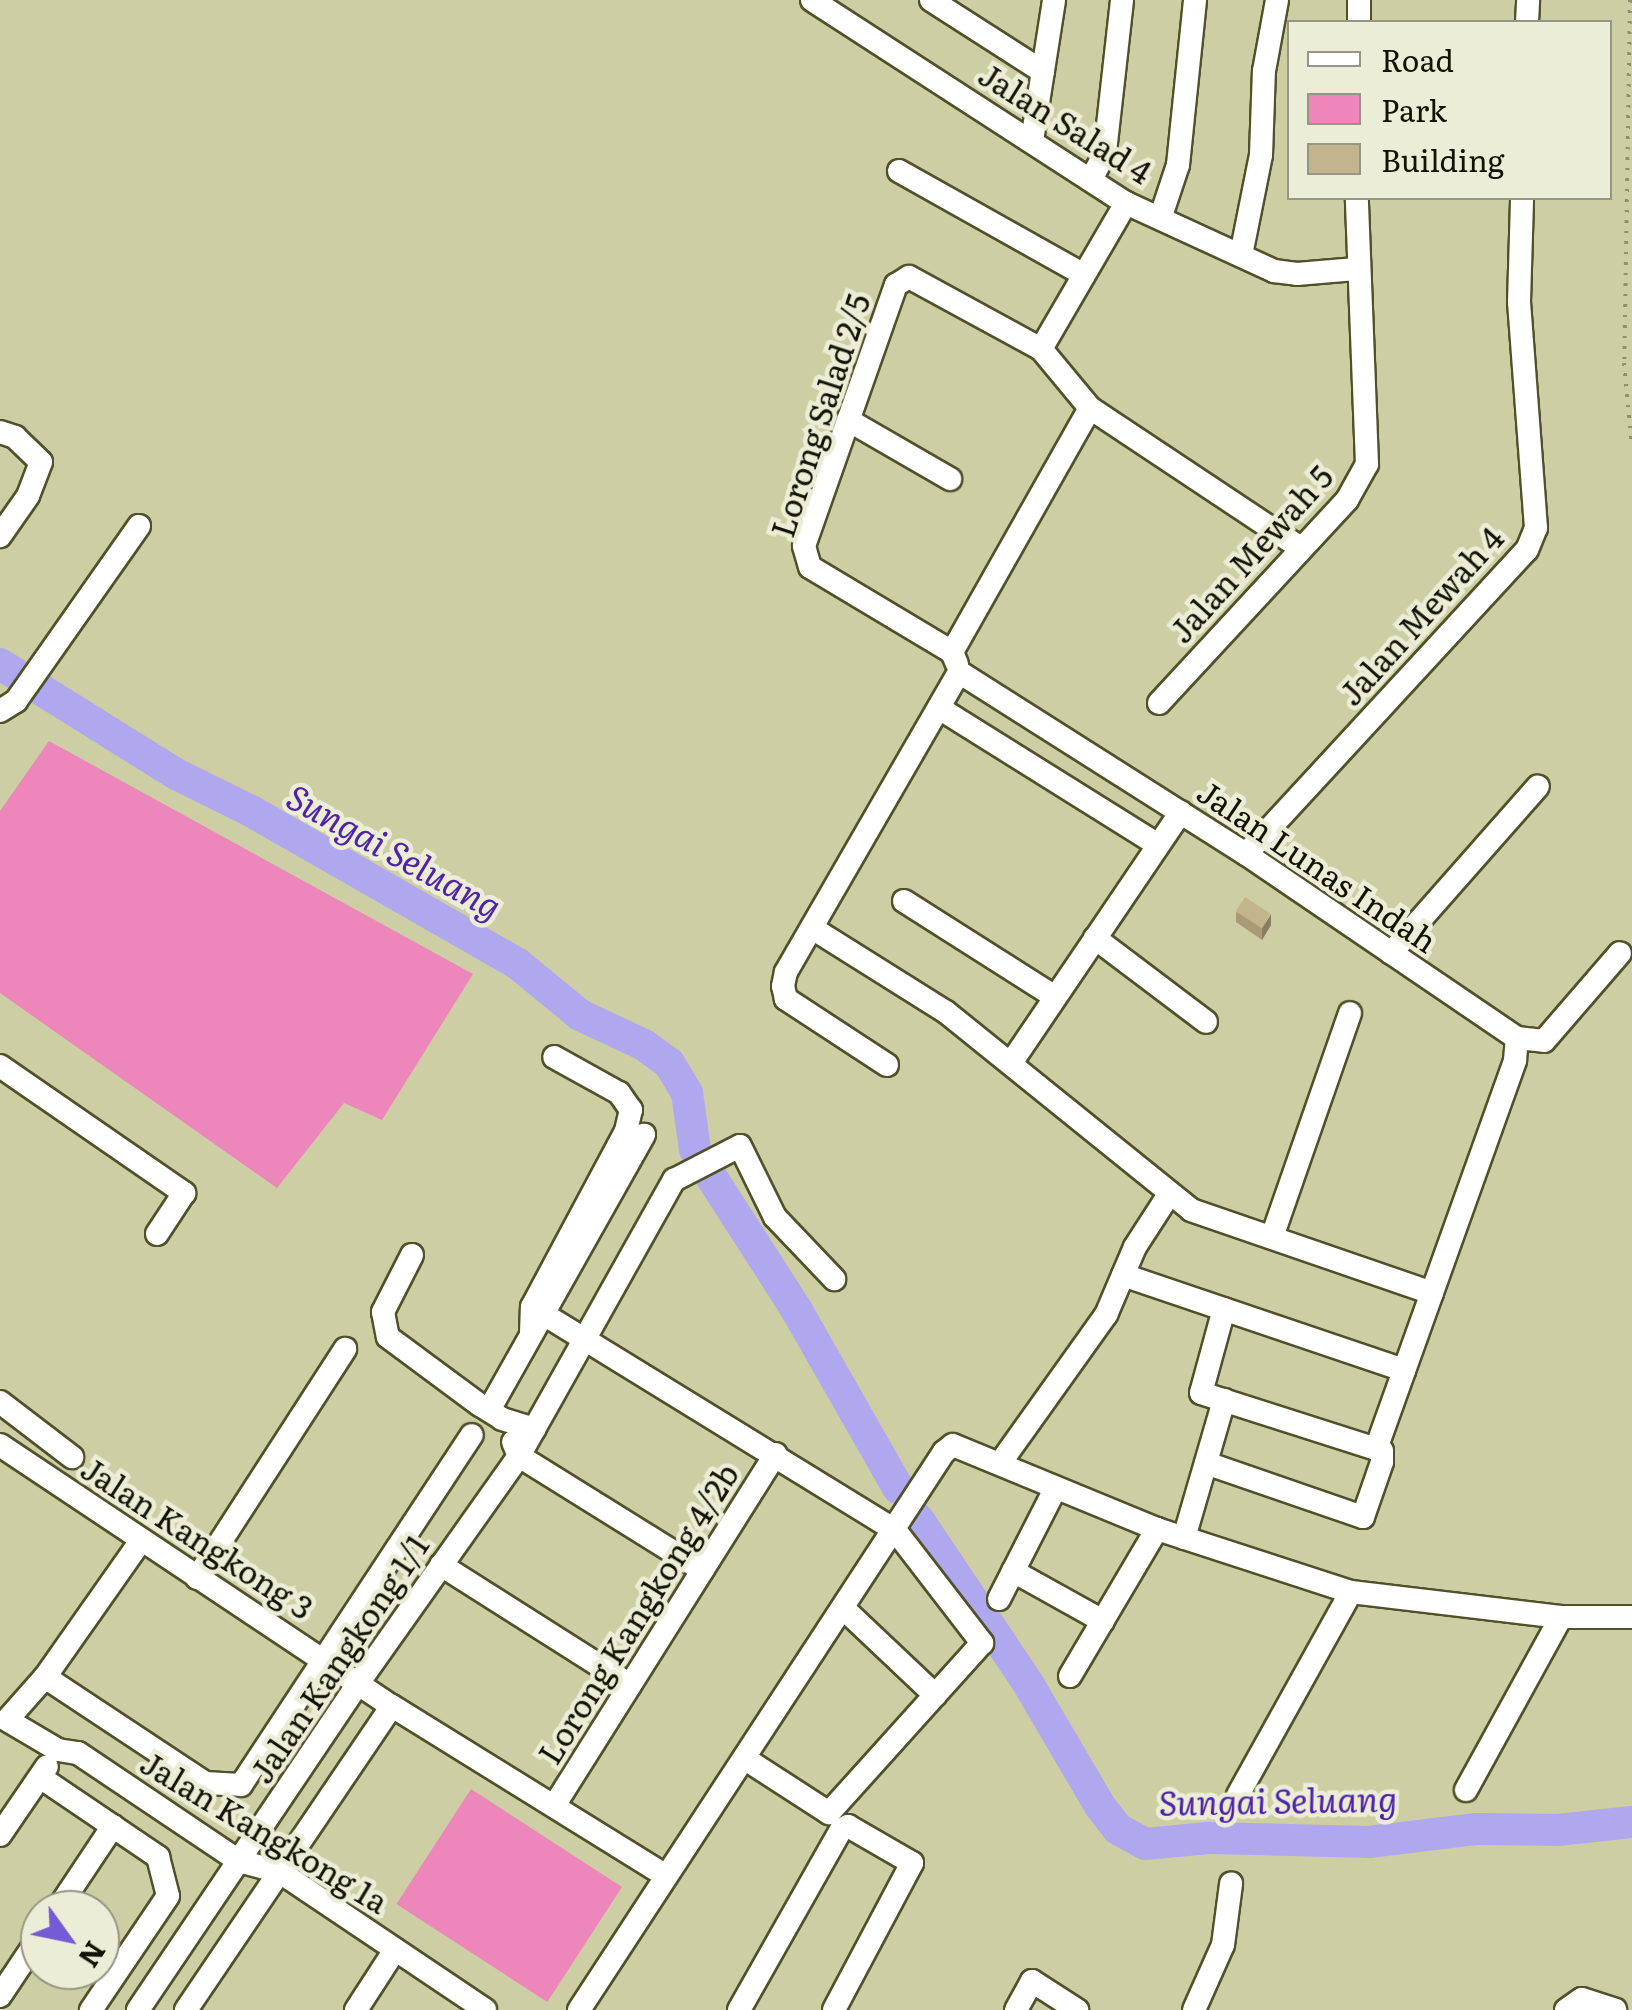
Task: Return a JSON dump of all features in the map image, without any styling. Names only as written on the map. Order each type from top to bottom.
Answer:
[{"type":"street","points":[[931,0],[1043,72]]},
{"type":"street","points":[[1032,141],[1054,0]]},
{"type":"street","points":[[1090,180],[1105,152],[1122,0]]},
{"type":"street","points":[[1161,216],[1178,165],[1194,0]]},
{"type":"street","points":[[1242,255],[1261,155],[1264,71],[1277,0]]},
{"type":"street","name":"Jalan Salad 4","points":[[824,3],[1126,203],[1274,271],[1297,274],[1356,270]]},
{"type":"street","points":[[900,171],[1084,275]]},
{"type":"street","name":"Jalan Mewah 5","points":[[1159,703],[1347,500],[1366,464],[1356,270],[1357,200]]},
{"type":"street","name":"Jalan Mewah 4","points":[[1246,854],[1527,550],[1536,528],[1520,302],[1522,200]]},
{"type":"street","points":[[1041,349],[1126,203]]},
{"type":"street","name":"Lorong Salad 2/5","points":[[810,567],[804,546],[896,286],[909,277],[926,282],[1041,349],[1090,408],[1301,548]]},
{"type":"street","points":[[888,1065],[786,998],[786,972],[938,708],[956,662],[1090,408]]},
{"type":"street","points":[[848,420],[950,479]]},
{"type":"street","points":[[0,432],[15,437],[40,462],[28,496],[0,536]]},
{"type":"street","points":[[8,706],[139,526]]},
{"type":"street","name":"Jalan Lunas Indah","points":[[810,567],[1517,1038]]},
{"type":"street","points":[[938,708],[1158,845]]},
{"type":"street","points":[[1391,953],[1538,786]]},
{"type":"street","points":[[1011,1063],[1181,812]]},
{"type":"street","points":[[904,901],[1055,997]]},
{"type":"street","points":[[812,928],[946,1012],[1191,1210],[1432,1293]]},
{"type":"street","points":[[1095,938],[1206,1022]]},
{"type":"street","points":[[1376,1449],[1515,1060],[1517,1038],[1544,1041],[1620,953]]},
{"type":"street","points":[[1272,1238],[1350,1013]]},
{"type":"street","points":[[554,1057],[618,1094],[630,1110],[626,1131],[508,1376],[496,1415],[519,1456],[702,1570]]},
{"type":"street","points":[[0,1066],[184,1193],[156,1234]]},
{"type":"street","points":[[536,1318],[644,1134]]},
{"type":"street","name":"Jalan Kangkong 1/1","points":[[138,2010],[359,1682],[519,1456],[674,1180],[714,1156],[740,1146],[775,1218],[834,1279]]},
{"type":"street","points":[[1001,1462],[1106,1315],[1123,1275],[1170,1193]]},
{"type":"street","points":[[412,1254],[383,1312],[388,1337],[496,1415],[535,1429]]},
{"type":"street","points":[[1123,1275],[1404,1370]]},
{"type":"street","points":[[1206,1462],[1363,1517],[1382,1462],[1382,1451],[1201,1392],[1224,1309]]},
{"type":"street","points":[[536,1318],[587,1340],[899,1524],[982,1643],[828,1813],[744,1758]]},
{"type":"street","points":[[197,1578],[345,1349]]},
{"type":"street","points":[[465,1391],[508,1376]]},
{"type":"street","points":[[1184,1538],[1224,1400]]},
{"type":"street","points":[[0,1402],[72,1457]]},
{"type":"street","points":[[140,1542],[45,1677],[205,1782],[241,1785],[472,1435]]},
{"type":"street","name":"Jalan Kangkong 3","points":[[0,1445],[140,1542],[326,1659],[392,1706],[665,1875]]},
{"type":"street","points":[[578,2010],[953,1445],[1156,1530],[1351,1592],[1561,1618],[1632,1617]]},
{"type":"street","name":"Lorong Kangkong 4/2b","points":[[554,1806],[776,1454]]},
{"type":"street","points":[[998,1600],[1055,1489]]},
{"type":"street","points":[[1070,1676],[1156,1530]]},
{"type":"street","points":[[441,1565],[630,1685]]},
{"type":"street","points":[[1013,1571],[1102,1622]]},
{"type":"street","points":[[1238,1795],[1351,1592]]},
{"type":"street","points":[[843,1608],[936,1695]]},
{"type":"street","points":[[1466,1790],[1561,1618]]},
{"type":"street","name":"Jalan Kangkong 1a","points":[[45,1677],[7,1720],[58,1750],[78,1753],[239,1861],[280,1872],[485,2010]]},
{"type":"street","points":[[186,2010],[392,1706]]},
{"type":"street","points":[[0,1835],[58,1750]]},
{"type":"street","points":[[40,1777],[158,1857],[168,1896],[91,2010]]},
{"type":"street","points":[[71,1890],[113,1826]]},
{"type":"street","points":[[739,2010],[844,1827],[852,1827],[912,1863],[834,2010]]},
{"type":"street","points":[[1194,2010],[1222,1946],[1231,1884]]},
{"type":"street","points":[[356,2010],[395,1950]]},
{"type":"street","points":[[0,1996],[20,1966]]},
{"type":"street","points":[[1016,2010],[1032,1981],[1077,2010]]},
{"type":"street","points":[[1566,2010],[1582,1999],[1614,2010]]},
{"type":"path","points":[[1630,0],[1624,363],[1632,447]]},
{"type":"green space","points":[[49,741],[473,974],[382,1120],[344,1103],[277,1188],[0,993],[0,811]]},
{"type":"green space","points":[[471,1789],[622,1887],[547,2002],[396,1904]]},
{"type":"building","points":[[1245,897],[1271,914],[1262,928],[1236,911]]},
{"type":"waterway","name":"Sungai Seluang","points":[[0,664],[176,774],[251,811],[518,964],[580,1015],[644,1045],[669,1063],[687,1093],[695,1149]]},
{"type":"waterway","name":"Sungai Seluang","points":[[712,1178],[796,1309],[898,1488]]},
{"type":"waterway","name":"Sungai Seluang","points":[[918,1519],[1029,1685],[1100,1806],[1118,1829],[1145,1844],[1209,1838],[1369,1842],[1477,1829],[1558,1830],[1632,1822]]}]
